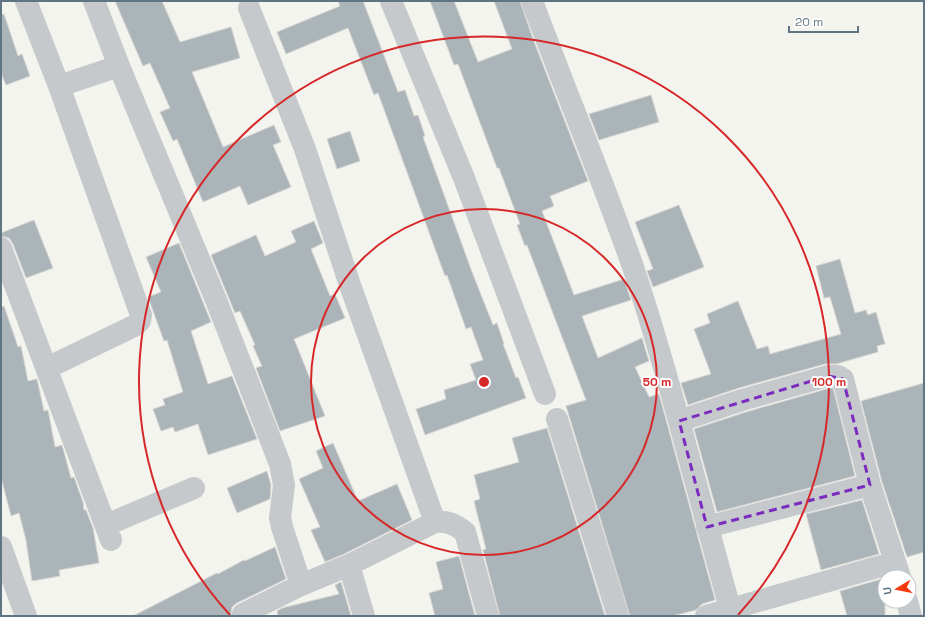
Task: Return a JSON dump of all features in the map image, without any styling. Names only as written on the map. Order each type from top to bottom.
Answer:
[{"type":"street","points":[[26,1],[59,86],[141,315],[140,321],[134,326],[47,368]]},
{"type":"street","points":[[94,1],[119,66],[216,300],[280,464],[284,485],[280,518],[301,586]]},
{"type":"street","points":[[391,1],[464,178],[545,394]]},
{"type":"street","points":[[532,1],[633,267],[658,346],[731,612]]},
{"type":"street","points":[[249,8],[305,149],[350,285],[435,522]]},
{"type":"street","points":[[59,86],[119,66]]},
{"type":"street","points":[[1,248],[108,532],[194,488]]},
{"type":"street","points":[[679,421],[742,400],[828,376],[838,376],[843,379],[870,485],[897,569]]},
{"type":"street","points":[[557,419],[618,616]]},
{"type":"street","points":[[707,527],[870,485]]},
{"type":"street","points":[[242,615],[435,522],[447,521],[466,532],[488,616]]},
{"type":"street","points":[[1,547],[26,616]]},
{"type":"street","points":[[349,564],[364,616]]},
{"type":"street","points":[[706,616],[731,612],[877,574]]},
{"type":"highlighted area","points":[[828,376],[843,379],[870,485],[707,527],[679,421]]},
{"type":"building","points":[[115,1],[162,1],[180,42],[231,27],[240,58],[192,72],[223,147],[274,125],[281,142],[273,145],[291,187],[248,205],[240,186],[203,202],[177,139],[173,141],[160,112],[170,108],[150,63],[143,66]]},
{"type":"building","points":[[338,1],[363,1],[398,92],[405,90],[414,116],[418,115],[425,136],[423,137],[472,272],[493,325],[497,323],[516,378],[518,377],[526,398],[425,435],[416,409],[446,399],[444,390],[476,380],[470,364],[483,360],[471,327],[466,329],[378,93],[374,95],[348,28],[286,54],[277,32],[340,6]]},
{"type":"building","points":[[430,1],[454,1],[478,62],[512,49],[494,1],[520,1],[533,39],[588,181],[550,196],[554,206],[542,211],[574,295],[624,279],[631,300],[582,316],[598,358],[642,338],[649,361],[635,367],[649,397],[659,394],[715,600],[702,604],[696,610],[672,616],[630,616],[566,406],[586,400],[527,245],[525,246],[517,225],[520,224],[499,168],[497,168],[458,64],[454,65]]},
{"type":"building","points":[[4,14],[18,56],[22,54],[30,76],[6,85],[1,73],[1,15]]},
{"type":"building","points":[[651,95],[659,122],[599,140],[589,114]]},
{"type":"building","points":[[350,131],[360,161],[337,169],[327,139]]},
{"type":"building","points":[[679,205],[704,267],[653,287],[647,271],[653,269],[635,222]]},
{"type":"building","points":[[34,220],[53,268],[26,278],[13,244],[9,238],[1,236],[1,233]]},
{"type":"building","points":[[314,221],[323,243],[311,249],[330,296],[335,294],[345,318],[294,339],[325,416],[280,431],[256,368],[262,366],[253,346],[255,345],[240,311],[235,313],[211,255],[256,235],[265,256],[296,242],[291,231]]},
{"type":"building","points":[[179,243],[211,322],[191,331],[208,384],[232,376],[257,439],[208,455],[198,424],[175,432],[173,427],[161,431],[153,409],[165,405],[163,399],[183,392],[167,340],[164,341],[148,297],[161,292],[146,257]]},
{"type":"building","points":[[840,259],[855,313],[866,310],[868,315],[876,312],[885,344],[877,346],[878,352],[836,364],[825,364],[739,388],[688,405],[681,383],[711,374],[694,329],[710,323],[707,314],[738,301],[757,349],[768,346],[770,354],[841,334],[830,297],[824,298],[816,266]]},
{"type":"building","points":[[4,306],[18,347],[21,346],[28,381],[37,379],[44,411],[48,410],[55,447],[62,445],[71,478],[74,477],[83,502],[84,510],[86,510],[93,528],[99,563],[59,570],[60,576],[32,581],[26,540],[19,513],[11,516],[1,477],[1,307]]},
{"type":"building","points":[[924,383],[924,552],[907,557],[882,482],[861,401]]},
{"type":"building","points":[[833,388],[855,476],[717,512],[694,429],[746,412]]},
{"type":"building","points":[[547,428],[605,616],[500,616],[483,550],[486,549],[474,501],[480,499],[474,475],[519,462],[512,438]]},
{"type":"building","points":[[333,443],[358,501],[397,484],[412,520],[325,562],[311,530],[320,527],[299,479],[323,468],[316,451]]},
{"type":"building","points":[[267,471],[271,485],[270,499],[237,513],[227,488]]},
{"type":"building","points":[[862,500],[879,554],[821,570],[806,514]]},
{"type":"building","points":[[275,547],[286,579],[237,603],[232,607],[231,616],[133,616],[217,573],[218,574],[244,560],[245,561]]},
{"type":"building","points":[[459,556],[475,616],[435,616],[429,593],[443,589],[436,562]]},
{"type":"building","points":[[877,580],[877,609],[885,609],[885,616],[847,616],[840,591]]},
{"type":"building","points":[[341,582],[351,616],[278,616],[277,611],[282,608],[339,594],[335,585]]}]
